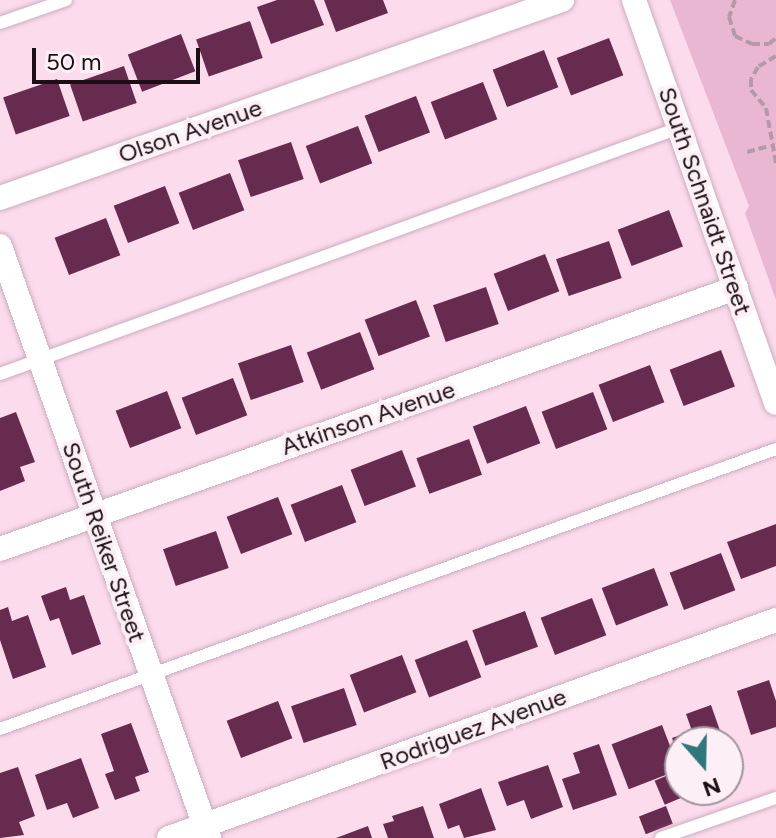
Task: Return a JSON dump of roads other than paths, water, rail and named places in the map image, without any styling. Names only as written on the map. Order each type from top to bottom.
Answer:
[{"type":"street","name":"Olson Avenue","points":[[0,198],[562,0]]},
{"type":"street","name":"South Schnaidt Street","points":[[634,0],[776,403]]},
{"type":"street","name":"South Reiker Street","points":[[0,246],[206,832]]},
{"type":"street","name":"Atkinson Avenue","points":[[0,549],[736,288]]},
{"type":"street","name":"Rodriguez Avenue","points":[[169,838],[206,832],[776,620]]},
{"type":"lane","points":[[0,23],[66,0]]},
{"type":"lane","points":[[0,374],[679,128]]},
{"type":"lane","points":[[0,729],[776,449]]},
{"type":"lane","points":[[661,838],[776,798]]}]
